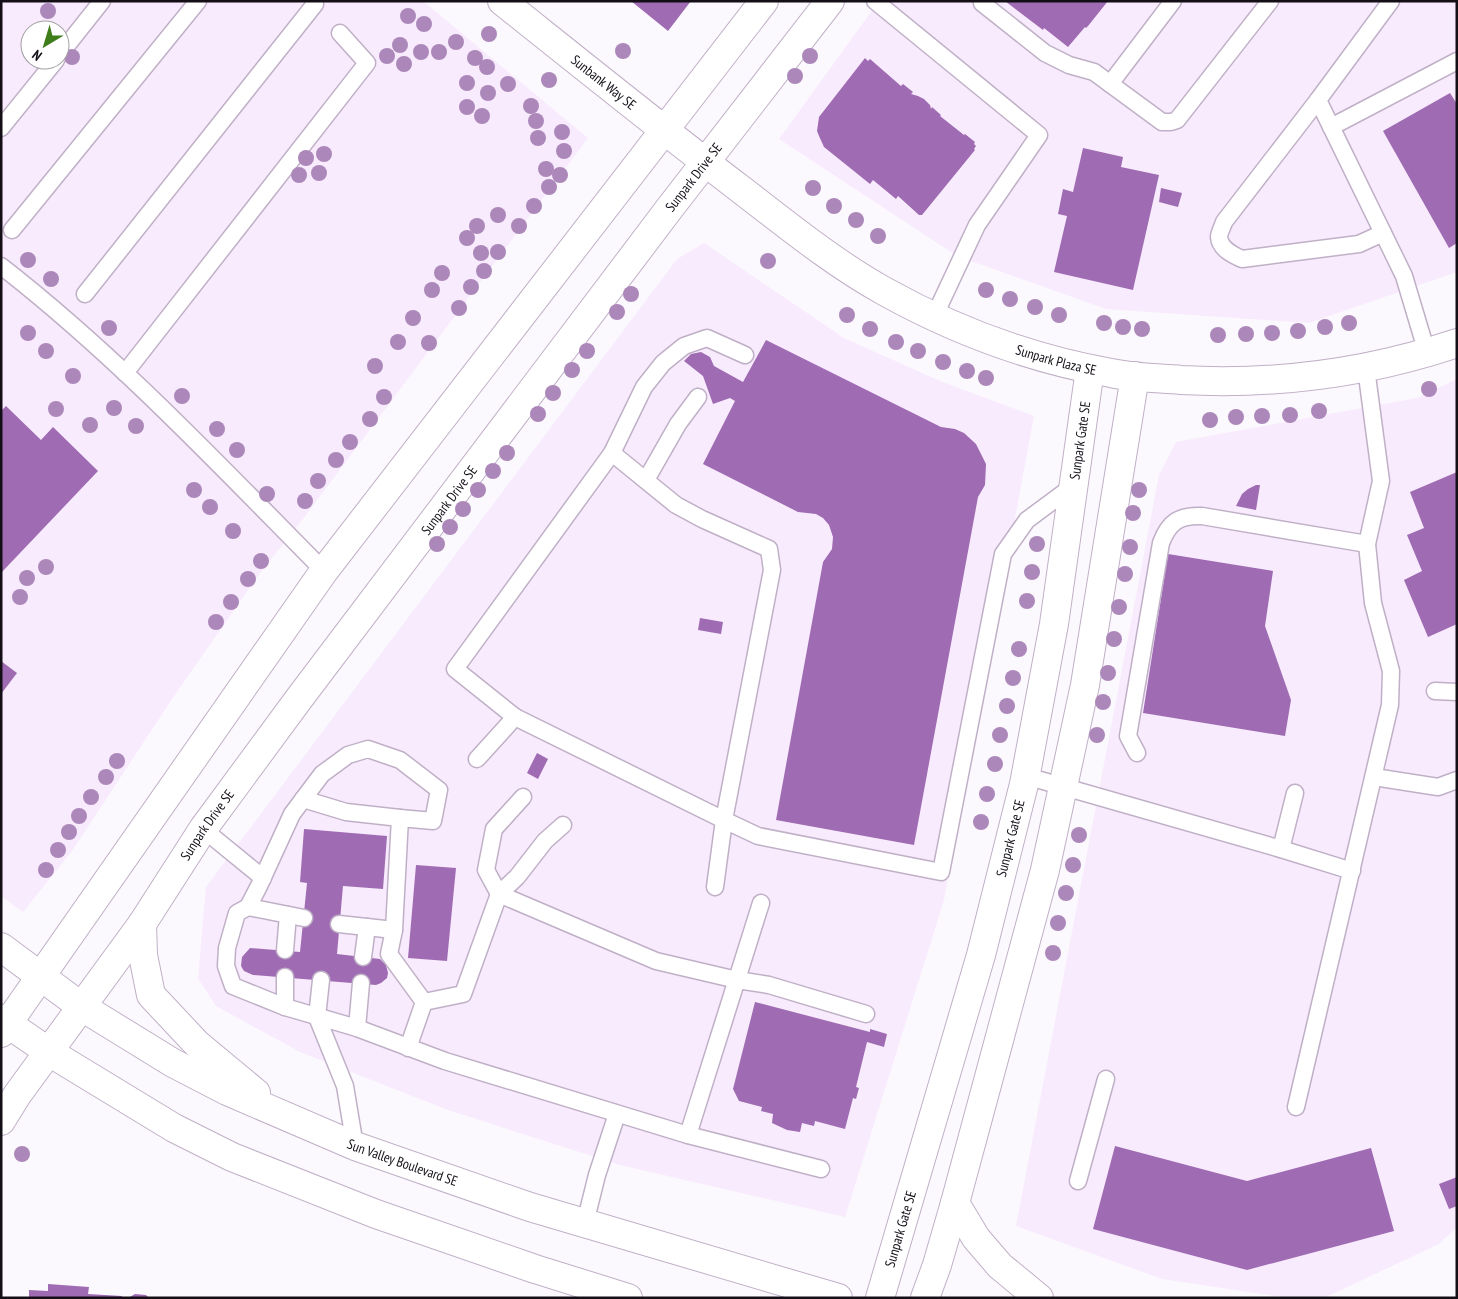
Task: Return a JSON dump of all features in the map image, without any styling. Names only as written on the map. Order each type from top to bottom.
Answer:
[{"type":"street","name":"Sunbank Way SE","points":[[502,1],[705,162]]},
{"type":"street","points":[[628,1298],[481,1251],[376,1214],[232,1157],[174,1128],[3,1026],[41,977],[324,571],[764,1]]},
{"type":"street","name":"Sunpark Drive SE","points":[[1,1121],[17,1095],[142,924],[203,829],[298,700],[705,162],[830,1]]},
{"type":"street","name":"Sunpark Plaza SE","points":[[705,162],[805,239],[882,290],[934,317],[981,337],[1054,360],[1090,369],[1135,376],[1216,382],[1257,381],[1366,368],[1427,353],[1457,343]]},
{"type":"street","name":"Sunpark Gate SE","points":[[880,1298],[981,955],[1026,776],[1054,624],[1090,369]]},
{"type":"street","points":[[925,1298],[938,1265],[1045,870],[1085,686],[1135,376]]},
{"type":"street","points":[[142,924],[143,955],[151,995],[197,1044],[280,1113]]},
{"type":"street","name":"Sun Valley Boulevard SE","points":[[1,947],[82,1007],[173,1063],[227,1091],[355,1146],[585,1223],[838,1298]]},
{"type":"street","points":[[955,1203],[976,1238],[1000,1266],[1039,1298]]},
{"type":"lane","points":[[70,41],[102,1]]},
{"type":"lane","points":[[12,230],[198,1]]},
{"type":"lane","points":[[875,1],[1039,136],[977,225],[934,317]]},
{"type":"lane","points":[[1110,84],[1173,1]]},
{"type":"lane","points":[[982,3],[1046,53],[1069,65],[1094,72],[1162,122],[1171,122],[1177,120],[1270,1]]},
{"type":"lane","points":[[1383,233],[1359,244],[1242,259],[1230,254],[1219,238],[1224,222],[1391,1]]},
{"type":"lane","points":[[85,294],[315,4]]},
{"type":"lane","points":[[125,373],[367,63],[340,33]]},
{"type":"lane","points":[[1331,127],[1457,61]]},
{"type":"lane","points":[[1,128],[48,70]]},
{"type":"lane","points":[[1318,100],[1404,276],[1427,353]]},
{"type":"lane","points":[[1,266],[37,294],[162,406],[324,571]]},
{"type":"lane","points":[[745,355],[707,338],[684,346],[663,363],[644,386],[612,453],[455,669],[515,717],[758,836],[941,872],[1004,554],[1027,520],[1073,486]]},
{"type":"lane","points":[[1296,1107],[1390,705],[1391,671],[1373,603],[1367,544],[1381,481],[1366,368]]},
{"type":"lane","points":[[646,480],[678,424],[698,397]]},
{"type":"lane","points":[[612,453],[676,505],[702,519],[769,549],[772,570],[724,820],[715,888]]},
{"type":"lane","points":[[1137,753],[1128,736],[1161,543],[1165,532],[1174,523],[1186,516],[1202,516],[1367,544]]},
{"type":"lane","points":[[1435,691],[1457,692]]},
{"type":"lane","points":[[477,759],[515,717]]},
{"type":"lane","points":[[303,799],[346,812],[433,821],[439,790],[400,760],[368,749],[348,755],[322,774],[303,799],[292,814],[248,907],[237,913],[227,948],[226,966],[232,986],[285,1007],[357,1028],[408,1048],[617,1114],[688,1135],[821,1169]]},
{"type":"lane","points":[[1026,776],[1352,870]]},
{"type":"lane","points":[[1374,777],[1438,787],[1457,780]]},
{"type":"lane","points":[[1281,848],[1296,793]]},
{"type":"lane","points":[[523,796],[494,829],[486,870],[499,894],[656,961],[737,980],[769,985],[866,1014]]},
{"type":"lane","points":[[400,818],[394,930],[389,954],[424,1002]]},
{"type":"lane","points":[[424,1002],[463,994],[499,894],[517,877],[545,841],[563,825]]},
{"type":"lane","points":[[203,829],[263,878]]},
{"type":"lane","points":[[688,1135],[761,903]]},
{"type":"lane","points":[[248,907],[296,917],[285,950]]},
{"type":"lane","points":[[340,924],[394,930]]},
{"type":"lane","points":[[363,957],[367,927]]},
{"type":"lane","points":[[285,977],[285,1007]]},
{"type":"lane","points":[[322,980],[317,1017],[345,1086],[355,1146]]},
{"type":"lane","points":[[357,1028],[361,983]]},
{"type":"lane","points":[[408,1048],[424,1002]]},
{"type":"lane","points":[[1078,1180],[1106,1079]]},
{"type":"lane","points":[[585,1223],[597,1175],[617,1114]]},
{"type":"shaded area","points":[[1,1],[423,1],[588,138],[306,515],[258,576],[174,696],[72,851],[23,912],[1,896]]},
{"type":"shaded area","points":[[879,1],[1457,1],[1457,272],[1309,323],[1106,309],[957,256],[779,139]]},
{"type":"shaded area","points":[[704,243],[844,338],[940,381],[1034,416],[944,900],[845,1217],[620,1165],[448,1110],[300,1052],[216,1006],[198,978],[206,887],[677,259]]},
{"type":"shaded area","points":[[1457,379],[1457,1227],[1439,1244],[1324,1298],[1288,1298],[1162,1279],[1016,1226],[1159,475],[1176,442],[1417,398]]},
{"type":"building","points":[[631,1],[691,1],[668,31]]},
{"type":"building","points":[[1005,1],[1108,1],[1068,47]]},
{"type":"building","points":[[865,58],[868,61],[870,59],[901,86],[903,84],[913,92],[911,94],[924,99],[931,109],[932,107],[940,116],[975,142],[975,150],[922,215],[919,215],[898,196],[896,199],[873,180],[870,184],[824,147],[817,131],[819,117]]},
{"type":"building","points":[[1450,93],[1457,104],[1457,243],[1449,248],[1383,131]]},
{"type":"building","points":[[1083,148],[1123,157],[1121,167],[1159,175],[1133,290],[1054,272],[1067,216],[1058,214],[1063,189],[1073,192]]},
{"type":"building","points":[[1161,188],[1182,193],[1178,207],[1159,202]]},
{"type":"building","points":[[766,340],[941,427],[955,429],[964,433],[976,444],[986,464],[985,485],[978,497],[914,845],[776,820],[823,562],[832,549],[833,537],[829,525],[816,514],[798,512],[703,464],[735,401],[730,398],[713,404],[703,376],[684,361],[691,354],[701,352],[710,357],[714,366],[743,382]]},
{"type":"building","points":[[6,406],[41,440],[53,427],[98,471],[1,573],[1,411]]},
{"type":"building","points":[[1457,472],[1457,624],[1428,637],[1404,580],[1422,571],[1407,535],[1424,528],[1410,492]]},
{"type":"building","points":[[1256,485],[1260,485],[1256,510],[1236,506],[1242,494]]},
{"type":"building","points":[[1168,554],[1273,571],[1265,626],[1291,700],[1285,736],[1143,713]]},
{"type":"building","points":[[700,618],[723,622],[721,634],[698,630]]},
{"type":"building","points":[[1,661],[17,673],[1,694]]},
{"type":"building","points":[[537,753],[548,759],[538,779],[527,773]]},
{"type":"building","points":[[304,829],[387,836],[383,889],[343,886],[337,954],[380,959],[386,965],[388,973],[387,978],[381,983],[376,985],[253,975],[244,971],[241,966],[242,957],[250,948],[300,952],[307,883],[300,882]]},
{"type":"building","points":[[416,865],[456,868],[447,961],[408,958]]},
{"type":"building","points":[[755,1002],[870,1032],[870,1029],[887,1034],[884,1047],[867,1042],[856,1087],[859,1088],[856,1099],[853,1098],[845,1129],[815,1121],[814,1126],[802,1123],[800,1132],[787,1130],[772,1123],[773,1114],[761,1111],[762,1107],[739,1101],[733,1089]]},
{"type":"building","points":[[1115,1146],[1247,1181],[1371,1148],[1394,1231],[1247,1270],[1093,1229]]},
{"type":"building","points":[[1457,1177],[1457,1206],[1449,1209],[1439,1184]]},
{"type":"building","points":[[48,1284],[89,1287],[88,1294],[122,1296],[122,1298],[29,1298],[29,1290],[48,1291]]},
{"type":"building","points":[[135,1294],[146,1295],[149,1298],[128,1298]]}]
